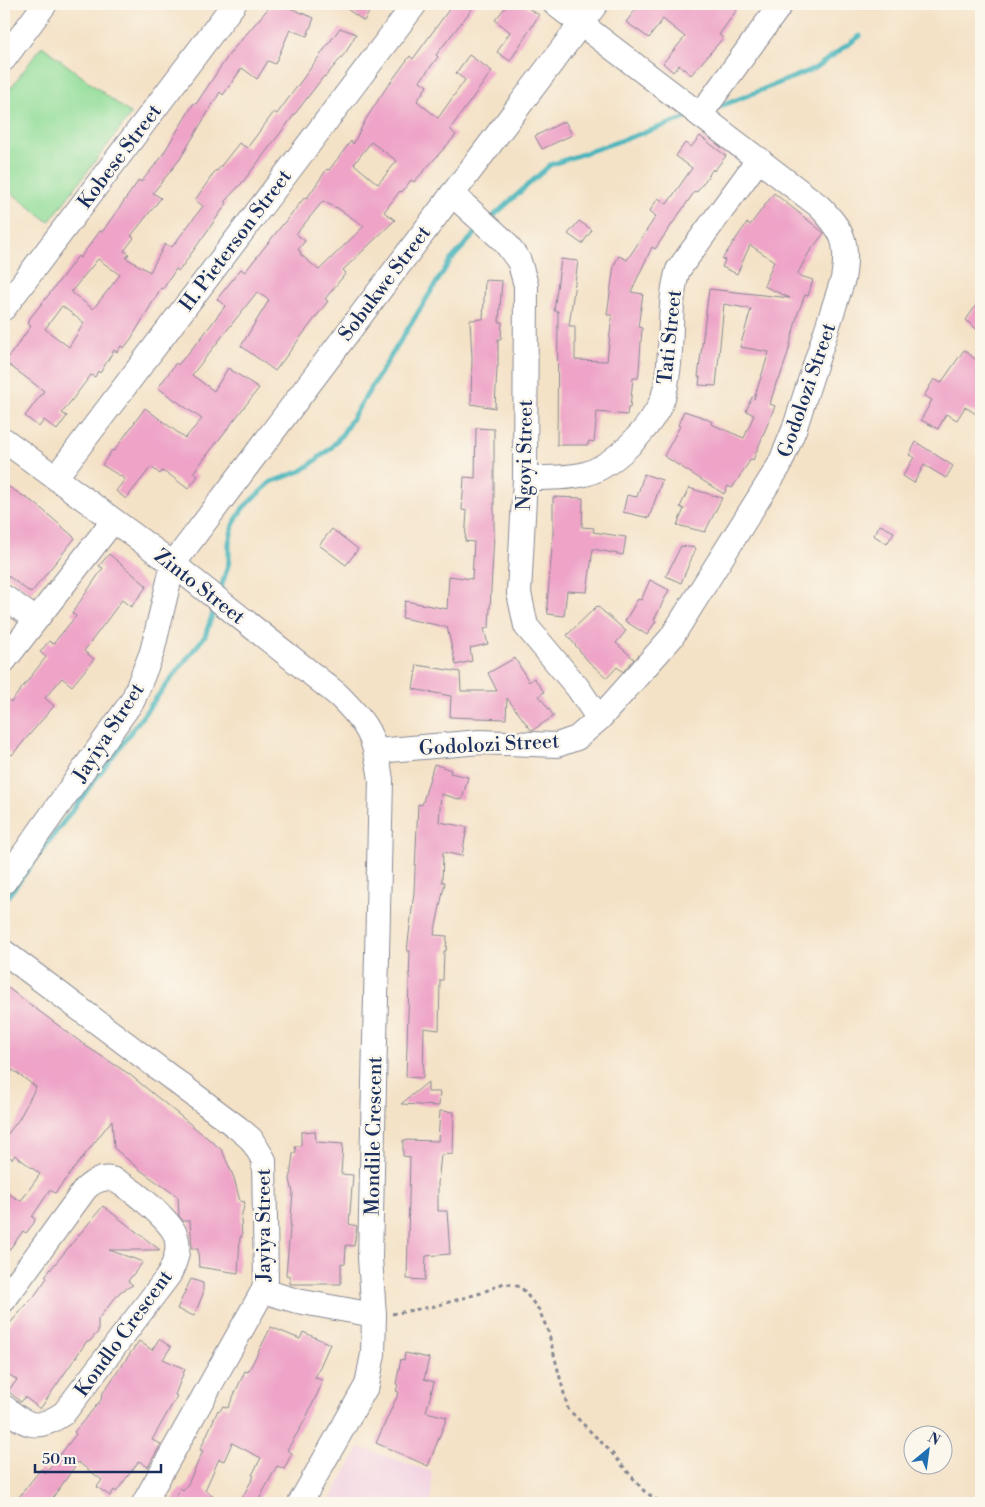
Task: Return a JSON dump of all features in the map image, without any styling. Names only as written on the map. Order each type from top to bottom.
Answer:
[{"type":"street","points":[[4,59],[45,4]]},
{"type":"street","name":"Kobese Street","points":[[4,308],[234,4]]},
{"type":"street","name":"H. Pieterson Street","points":[[56,477],[415,4]]},
{"type":"street","name":"Godolozi Street","points":[[377,751],[480,742],[557,746],[577,738],[599,718],[671,638],[779,466],[794,430],[843,279],[847,259],[846,241],[836,224],[819,206],[555,4]]},
{"type":"street","name":"Sobukwe Street","points":[[173,564],[596,4]]},
{"type":"street","points":[[700,115],[781,4]]},
{"type":"street","name":"Tati Street","points":[[524,479],[584,474],[602,468],[632,442],[651,419],[663,398],[668,371],[673,286],[678,270],[759,159]]},
{"type":"street","name":"Ngoyi Street","points":[[452,194],[504,241],[519,262],[526,285],[524,479],[519,593],[526,626],[578,688],[599,718]]},
{"type":"street","name":"Zinto Street","points":[[4,440],[173,564],[337,694],[354,710],[370,732],[377,751]]},
{"type":"street","points":[[4,660],[113,521]]},
{"type":"street","name":"Jayiya Street","points":[[4,882],[133,700],[152,652],[173,564]]},
{"type":"street","points":[[4,597],[34,620]]},
{"type":"street","name":"Mondile Crescent","points":[[300,1503],[367,1385],[372,1354],[374,1315],[370,1258],[381,780],[377,751]]},
{"type":"street","name":"Jayiya Street","points":[[4,952],[251,1139],[264,1160],[266,1280],[263,1290],[144,1503]]},
{"type":"street","name":"Kondlo Crescent","points":[[4,1300],[86,1188],[98,1180],[109,1178],[120,1182],[172,1228],[178,1244],[169,1275],[64,1413],[42,1426],[23,1422],[4,1407]]},
{"type":"street","points":[[263,1290],[297,1301],[374,1315]]},
{"type":"path","points":[[374,1315],[407,1312],[435,1306],[481,1293],[504,1283],[522,1286],[539,1310],[548,1331],[568,1409],[611,1452],[644,1492],[661,1503]]},
{"type":"shaded area","points":[[360,1447],[432,1472],[431,1503],[328,1503]]},
{"type":"green space","points":[[42,46],[131,114],[49,222],[4,187],[4,97]]},
{"type":"building","points":[[272,4],[293,4],[290,8],[314,18],[307,36],[290,30],[275,64],[268,61],[257,79],[242,68],[223,95],[220,92],[180,159],[153,193],[161,198],[131,236],[134,238],[124,251],[129,254],[126,258],[150,272],[165,244],[172,247],[203,206],[195,200],[216,170],[239,143],[247,148],[274,112],[277,114],[340,28],[356,34],[346,52],[324,76],[242,183],[225,201],[227,203],[179,271],[176,269],[163,289],[161,288],[124,348],[121,346],[117,352],[114,350],[100,373],[98,371],[95,377],[91,375],[62,413],[67,416],[57,430],[44,420],[39,427],[25,416],[44,391],[5,362],[31,326],[28,324],[30,318],[78,256],[80,258],[100,231],[102,232],[139,180],[141,182],[160,159],[194,103],[196,104],[230,53]],"holes":[[[98,259],[120,275],[93,309],[71,292]],[[62,306],[84,323],[69,347],[45,329]]]},
{"type":"building","points":[[340,4],[374,4],[364,21]]},
{"type":"building","points":[[453,4],[476,4],[436,55],[438,57],[420,81],[427,86],[417,101],[438,118],[465,80],[456,73],[469,55],[492,71],[450,129],[456,135],[414,182],[411,180],[402,192],[400,191],[384,212],[395,220],[343,270],[346,273],[325,299],[328,301],[275,371],[241,346],[269,300],[257,292],[192,375],[214,391],[228,368],[259,388],[193,473],[198,476],[188,489],[170,475],[162,471],[160,474],[151,467],[126,499],[116,491],[125,479],[102,465],[145,408],[185,438],[202,419],[158,388],[176,363],[178,365],[225,306],[217,299],[241,269],[245,272],[305,197],[307,198],[327,169],[329,170],[351,141],[353,144],[384,91],[410,56],[413,59]],"holes":[[[371,142],[397,161],[378,184],[354,164]],[[323,201],[336,207],[364,226],[319,270],[300,254],[301,252],[298,250],[305,241],[296,234]]]},
{"type":"building","points":[[508,4],[522,4],[539,15],[510,61],[497,52],[510,32],[495,20]]},
{"type":"building","points":[[640,4],[741,4],[719,35],[723,38],[691,75],[679,65],[673,72],[663,63],[685,37],[663,19],[649,38],[626,22]]},
{"type":"building","points":[[565,121],[572,135],[542,149],[535,136]]},
{"type":"building","points":[[700,136],[726,156],[714,171],[713,169],[697,192],[695,191],[655,249],[652,247],[631,292],[643,294],[638,327],[642,328],[638,378],[633,378],[630,408],[628,408],[627,415],[597,412],[594,442],[589,441],[588,445],[557,445],[558,311],[554,311],[561,259],[578,261],[569,326],[575,326],[575,360],[607,361],[612,315],[607,315],[614,265],[619,256],[627,260],[656,216],[650,211],[658,198],[667,204],[692,168],[676,156],[685,143],[691,147]]},
{"type":"building","points":[[774,193],[824,233],[808,254],[797,275],[813,280],[808,296],[805,295],[798,313],[787,356],[779,380],[777,380],[770,404],[775,406],[753,460],[751,459],[732,488],[728,486],[724,494],[664,456],[680,426],[678,425],[684,411],[705,418],[712,422],[711,424],[744,438],[754,415],[746,411],[752,397],[754,399],[769,352],[740,347],[751,309],[724,304],[716,386],[699,385],[700,377],[698,377],[709,289],[790,298],[764,286],[774,261],[750,245],[737,274],[722,267],[725,260],[722,259],[747,223],[750,225]]},
{"type":"building","points":[[579,221],[592,230],[582,244],[568,234]]},
{"type":"building","points":[[485,280],[502,281],[499,322],[502,322],[501,339],[498,339],[495,408],[471,404],[472,358],[470,320],[483,319]]},
{"type":"building","points":[[981,298],[981,333],[966,320]]},
{"type":"building","points":[[964,350],[981,364],[981,417],[965,407],[957,420],[946,414],[938,429],[921,420],[932,400],[924,396],[934,379],[941,383]]},
{"type":"building","points":[[476,428],[494,429],[494,535],[489,627],[484,629],[488,644],[470,648],[472,661],[456,665],[447,627],[402,618],[405,601],[447,609],[449,576],[472,579],[474,542],[465,541],[467,511],[462,510],[464,477],[475,478]]},
{"type":"building","points":[[916,442],[953,466],[946,478],[924,465],[914,483],[903,476],[914,457],[909,455]]},
{"type":"building","points":[[644,474],[662,480],[649,518],[623,512],[627,495],[637,497]]},
{"type":"building","points":[[4,484],[36,504],[75,538],[31,593],[4,573]]},
{"type":"building","points":[[689,488],[722,498],[705,532],[677,525],[684,509],[680,507]]},
{"type":"building","points":[[553,497],[583,498],[582,527],[594,528],[593,532],[626,537],[623,555],[593,549],[587,592],[567,591],[564,616],[548,614],[547,606],[553,536]]},
{"type":"building","points":[[880,525],[894,532],[887,544],[873,535]]},
{"type":"building","points":[[332,529],[358,549],[346,565],[319,545]]},
{"type":"building","points":[[681,546],[696,548],[681,583],[666,576]]},
{"type":"building","points":[[109,554],[147,586],[131,607],[122,600],[84,651],[94,659],[72,686],[62,678],[45,698],[54,706],[12,755],[4,748],[4,696],[11,702],[46,657],[40,652],[49,641],[53,644],[76,616],[72,613],[103,568],[99,566]]},
{"type":"building","points":[[650,580],[669,590],[654,620],[656,621],[647,635],[625,621],[638,599],[641,600]]},
{"type":"building","points":[[597,606],[626,631],[616,643],[634,659],[623,672],[617,667],[607,678],[588,661],[567,635]]},
{"type":"building","points":[[515,658],[529,682],[534,678],[544,692],[539,696],[554,716],[533,730],[531,730],[507,698],[506,719],[450,717],[451,696],[413,689],[417,665],[460,672],[461,691],[497,691],[488,673]]},
{"type":"building","points":[[434,764],[451,770],[450,773],[468,777],[462,800],[441,794],[439,822],[467,827],[462,856],[443,852],[442,882],[445,882],[434,935],[447,936],[446,951],[444,951],[443,980],[440,980],[439,1030],[424,1028],[423,1078],[406,1077],[410,951],[407,951],[414,892],[418,804],[422,805]]},
{"type":"building","points":[[4,985],[86,1046],[129,1074],[222,1150],[234,1178],[240,1201],[245,1202],[241,1218],[242,1237],[240,1237],[238,1273],[199,1267],[198,1249],[192,1249],[190,1221],[183,1221],[179,1216],[178,1197],[140,1170],[114,1148],[112,1120],[55,1193],[50,1190],[32,1217],[35,1219],[34,1223],[26,1233],[23,1231],[4,1257],[4,1191],[21,1201],[40,1174],[15,1155],[12,1159],[4,1152],[4,1139],[19,1119],[36,1087],[13,1070],[4,1083]]},
{"type":"building","points":[[428,1082],[428,1092],[440,1092],[439,1106],[401,1104]]},
{"type":"building","points":[[440,1111],[454,1112],[453,1154],[441,1155],[438,1183],[438,1211],[447,1211],[450,1254],[426,1256],[425,1280],[407,1279],[410,1157],[403,1156],[403,1140],[438,1141]]},
{"type":"building","points":[[315,1131],[316,1142],[343,1144],[341,1174],[353,1175],[349,1224],[357,1226],[354,1246],[346,1245],[345,1264],[341,1263],[341,1284],[290,1284],[290,1276],[286,1275],[293,1193],[290,1179],[293,1154],[296,1152],[295,1146],[301,1146],[301,1132]]},
{"type":"building","points":[[103,1206],[160,1250],[109,1250],[143,1262],[128,1281],[133,1285],[120,1292],[98,1319],[98,1332],[89,1342],[87,1341],[40,1409],[25,1397],[21,1402],[8,1391],[17,1380],[4,1371],[4,1330],[35,1295],[47,1278],[45,1276]]},
{"type":"building","points":[[191,1279],[203,1283],[203,1294],[194,1316],[177,1309]]},
{"type":"building","points":[[271,1327],[300,1339],[303,1332],[330,1344],[315,1378],[322,1380],[320,1388],[304,1422],[287,1450],[292,1453],[284,1469],[277,1466],[257,1503],[239,1503],[254,1476],[252,1475],[261,1458],[232,1443],[224,1461],[219,1459],[205,1490],[224,1503],[171,1503],[180,1488],[183,1490],[188,1484],[203,1451],[200,1450],[218,1410],[220,1411],[223,1406],[228,1408],[245,1371],[248,1372]]},
{"type":"building","points":[[159,1339],[171,1347],[163,1359],[185,1369],[175,1395],[177,1396],[152,1440],[161,1444],[148,1467],[139,1461],[116,1492],[114,1490],[110,1496],[97,1487],[102,1480],[78,1462],[49,1503],[14,1503],[41,1469],[46,1473],[76,1434],[74,1432],[101,1400],[102,1394],[139,1341],[152,1350]]},
{"type":"building","points":[[405,1353],[429,1358],[424,1379],[434,1382],[426,1412],[447,1417],[428,1466],[376,1443],[399,1392],[396,1391],[398,1385],[396,1384],[401,1359],[404,1360]]},
{"type":"waterway","points":[[716,108],[814,69],[860,36]]},
{"type":"waterway","points":[[489,220],[550,165],[692,116]]},
{"type":"waterway","points":[[220,591],[229,562],[229,543],[233,525],[243,508],[271,482],[301,471],[331,448],[343,433],[450,261],[481,227]]},
{"type":"waterway","points":[[5,900],[169,681],[205,636],[215,607]]}]
